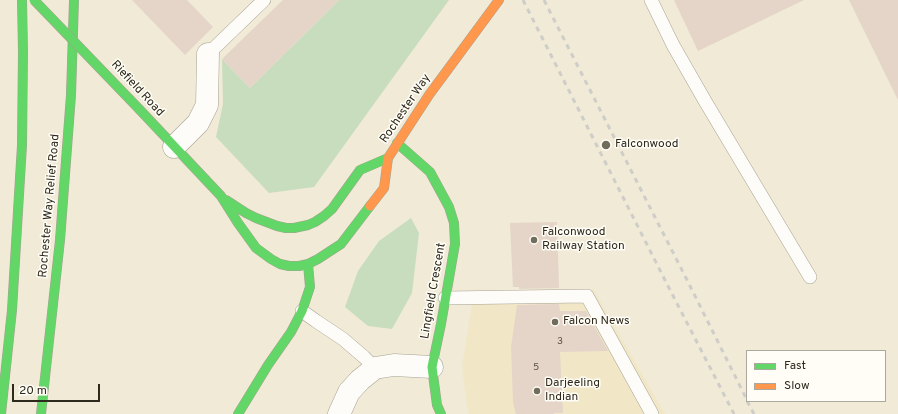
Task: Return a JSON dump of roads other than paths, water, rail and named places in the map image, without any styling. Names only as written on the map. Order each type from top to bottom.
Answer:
[{"type":"main road","points":[[1,414],[12,310],[22,145],[22,0]]},
{"type":"main road","name":"Riefield Road","points":[[34,0],[221,196],[256,248],[280,264],[289,266],[308,264]]},
{"type":"main road","name":"Rochester Way Relief Road","points":[[41,414],[60,240],[71,95],[74,0]]},
{"type":"main road","name":"Rochester Way","points":[[308,264],[341,244],[384,188],[388,158],[397,143],[438,82],[499,0]]},
{"type":"main road","name":"Lingfield Crescent","points":[[397,143],[430,172],[449,207],[454,223],[455,244],[432,367],[436,405],[441,414]]},
{"type":"main road","name":"Riefield Road","points":[[221,196],[246,213],[266,223],[286,228],[308,225],[315,222],[332,209],[360,170],[388,158]]},
{"type":"main road","points":[[238,414],[268,365],[291,332],[302,311],[310,287],[308,264]]},
{"type":"street","points":[[174,147],[198,124],[207,105],[208,54]]},
{"type":"street","points":[[339,414],[349,392],[360,380],[375,368],[394,365],[432,367]]},
{"type":"lane","points":[[208,54],[264,0]]},
{"type":"lane","points":[[651,0],[673,45],[701,95],[810,277]]},
{"type":"lane","points":[[445,298],[588,296],[652,414]]},
{"type":"lane","points":[[302,311],[343,339],[375,368]]},
{"type":"railway","points":[[523,0],[734,414]]},
{"type":"railway","points":[[544,0],[746,398]]},
{"type":"railway","points":[[748,402],[754,414]]},
{"type":"place","name":"Falconwood","points":[[606,145]]},
{"type":"place","name":"Falconwood Railway Station","points":[[534,240]]},
{"type":"place","name":"Falcon News","points":[[555,322]]},
{"type":"place","name":"Darjeeling Indian","points":[[537,391]]}]
